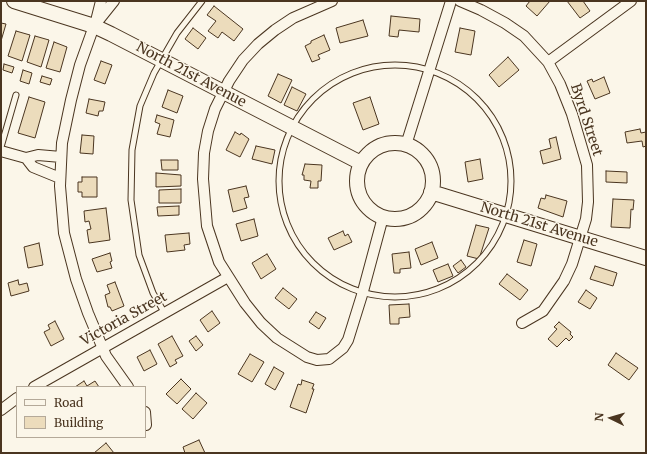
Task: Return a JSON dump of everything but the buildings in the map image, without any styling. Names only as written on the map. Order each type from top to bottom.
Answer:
[{"type":"street","name":"North 21st Avenue","points":[[14,1],[94,26],[290,128],[362,163]]},
{"type":"street","points":[[101,1],[80,65],[71,100],[61,157],[61,212],[76,279],[102,347],[127,386]]},
{"type":"street","points":[[94,26],[114,1]]},
{"type":"street","points":[[332,1],[293,18],[258,44],[243,60],[223,92],[208,131],[204,152],[202,179],[207,226],[219,262],[261,323],[277,338],[307,357],[317,360],[329,359],[340,351],[348,340],[384,218]]},
{"type":"street","points":[[406,144],[451,1]]},
{"type":"street","name":"Byrd Street","points":[[460,1],[481,10],[524,36],[548,62],[560,84],[572,114],[587,165],[588,202],[581,238],[564,281],[543,311],[522,323]]},
{"type":"street","points":[[548,62],[625,3]]},
{"type":"street","points":[[389,144],[406,144],[419,152],[428,163],[432,172],[431,192],[421,209],[413,215],[393,219],[384,218],[375,213],[362,200],[357,182],[362,163],[373,150],[380,146],[389,144]]},
{"type":"street","points":[[1,151],[26,158],[38,155],[61,157]]},
{"type":"street","points":[[26,158],[33,167],[60,178]]},
{"type":"street","name":"North 21st Avenue","points":[[431,192],[646,258]]},
{"type":"street","name":"Victoria Street","points":[[36,386],[102,347],[228,277]]},
{"type":"street","points":[[1,410],[16,399]]},
{"type":"lane","points":[[164,312],[153,293],[139,255],[134,227],[130,177],[132,150],[140,106],[161,60],[177,33],[202,1]]},
{"type":"lane","points":[[395,64],[429,69],[452,81],[463,90],[485,111],[504,138],[511,160],[513,175],[507,216],[502,231],[481,259],[466,273],[450,283],[418,296],[381,298],[362,295],[338,282],[326,273],[300,246],[286,223],[280,205],[279,174],[282,150],[290,128],[314,98],[329,85],[346,75],[367,68],[395,64]]},
{"type":"lane","points":[[1,147],[16,95]]}]
